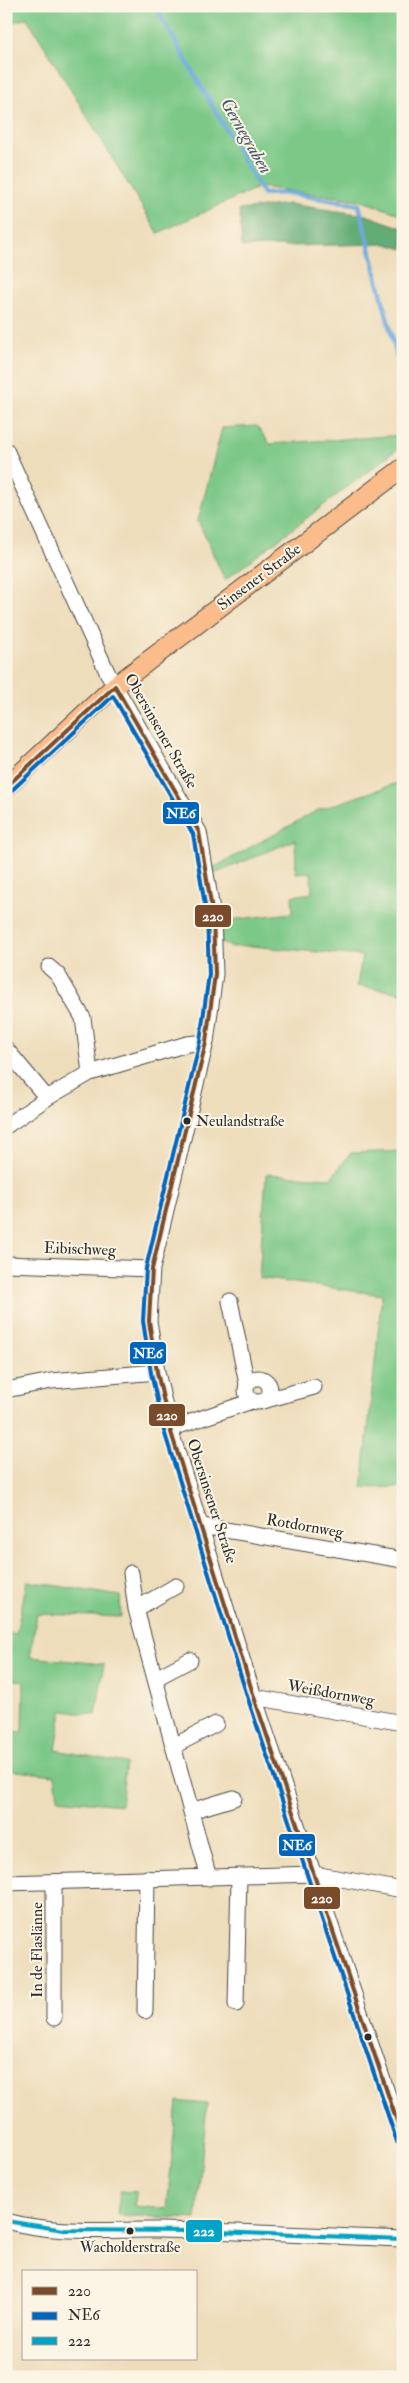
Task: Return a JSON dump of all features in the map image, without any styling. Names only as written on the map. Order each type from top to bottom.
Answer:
[{"type":"main road","name":"Sinsener Straße","points":[[6,787],[115,686],[403,468]]},
{"type":"street","name":"Obersinsener Straße","points":[[6,450],[115,686],[199,832],[213,916],[215,974],[206,1042],[152,1269],[149,1321],[156,1372],[170,1429],[202,1526],[254,1697],[403,2140]]},
{"type":"street","points":[[49,967],[58,975],[83,1018],[90,1073]]},
{"type":"street","points":[[6,1126],[47,1098],[90,1073],[187,1044],[206,1042]]},
{"type":"street","points":[[6,1049],[47,1098]]},
{"type":"street","name":"Eibischweg","points":[[6,1264],[152,1269]]},
{"type":"street","points":[[230,1301],[247,1384],[247,1395],[259,1400]]},
{"type":"street","points":[[6,1390],[51,1381],[156,1372]]},
{"type":"street","points":[[247,1384],[255,1378],[267,1382],[271,1389],[259,1400]]},
{"type":"street","points":[[170,1429],[259,1400],[314,1387]]},
{"type":"street","name":"Rotdornweg","points":[[202,1526],[403,1560]]},
{"type":"street","points":[[131,1573],[136,1609],[209,1878]]},
{"type":"street","points":[[136,1609],[176,1586]]},
{"type":"street","points":[[156,1678],[190,1660]]},
{"type":"street","name":"Weißdornweg","points":[[254,1697],[403,1723]]},
{"type":"street","points":[[174,1746],[216,1724]]},
{"type":"street","points":[[191,1811],[234,1798]]},
{"type":"street","points":[[314,1874],[403,1890]]},
{"type":"street","name":"In de Flaslänne","points":[[6,1883],[314,1874]]},
{"type":"street","points":[[236,2004],[239,1876]]},
{"type":"street","points":[[145,2011],[147,1878]]},
{"type":"street","name":"In de Flaslänne","points":[[54,1882],[54,2018]]},
{"type":"street","points":[[6,2221],[32,2228],[76,2230],[160,2230],[403,2238]]},
{"type":"green space","points":[[6,6],[403,6],[403,215],[359,200],[259,187],[158,233],[27,18],[6,24]]},
{"type":"green space","points":[[288,204],[366,215],[403,228],[403,249],[387,244],[242,247],[239,210]]},
{"type":"green space","points":[[257,426],[270,444],[403,435],[403,445],[225,580],[198,521],[222,428]]},
{"type":"green space","points":[[403,781],[403,993],[357,986],[362,956],[251,946],[232,947],[220,942],[220,921],[293,913],[292,896],[312,893],[311,872],[296,873],[295,840],[214,874],[213,868],[316,811]]},
{"type":"green space","points":[[403,1151],[403,1487],[362,1488],[382,1295],[259,1278],[266,1174],[331,1178],[351,1153]]},
{"type":"green space","points":[[27,1581],[120,1596],[121,1617],[37,1614],[30,1657],[104,1664],[96,1715],[62,1711],[56,1750],[126,1763],[121,1805],[58,1799],[55,1775],[6,1770],[6,1731],[23,1732],[24,1681],[6,1679],[6,1633],[16,1634]]},
{"type":"green space","points":[[177,2101],[207,2104],[196,2219],[117,2215],[120,2191],[136,2192],[135,2206],[167,2209]]},
{"type":"waterway","name":"Gernegraben","points":[[155,6],[263,194],[288,193],[359,205],[403,381]]},
{"type":"transit line","name":"220","points":[[115,686],[199,832],[213,916],[215,974],[206,1042],[152,1269],[149,1321],[157,1372],[170,1429],[254,1697],[403,2139]]},
{"type":"transit line","name":"220","points":[[6,787],[115,686]]},
{"type":"transit line","name":"NE6","points":[[10,792],[113,696],[193,834],[207,917],[209,974],[200,1041],[146,1268],[143,1321],[151,1373],[164,1431],[248,1699],[397,2142]]},
{"type":"transit line","name":"222","points":[[6,2221],[64,2230],[191,2231],[403,2239]]},
{"type":"place","name":"Neulandstraße","points":[[187,1121]]},
{"type":"place","name":"Wacholderstraße","points":[[130,2231]]}]
